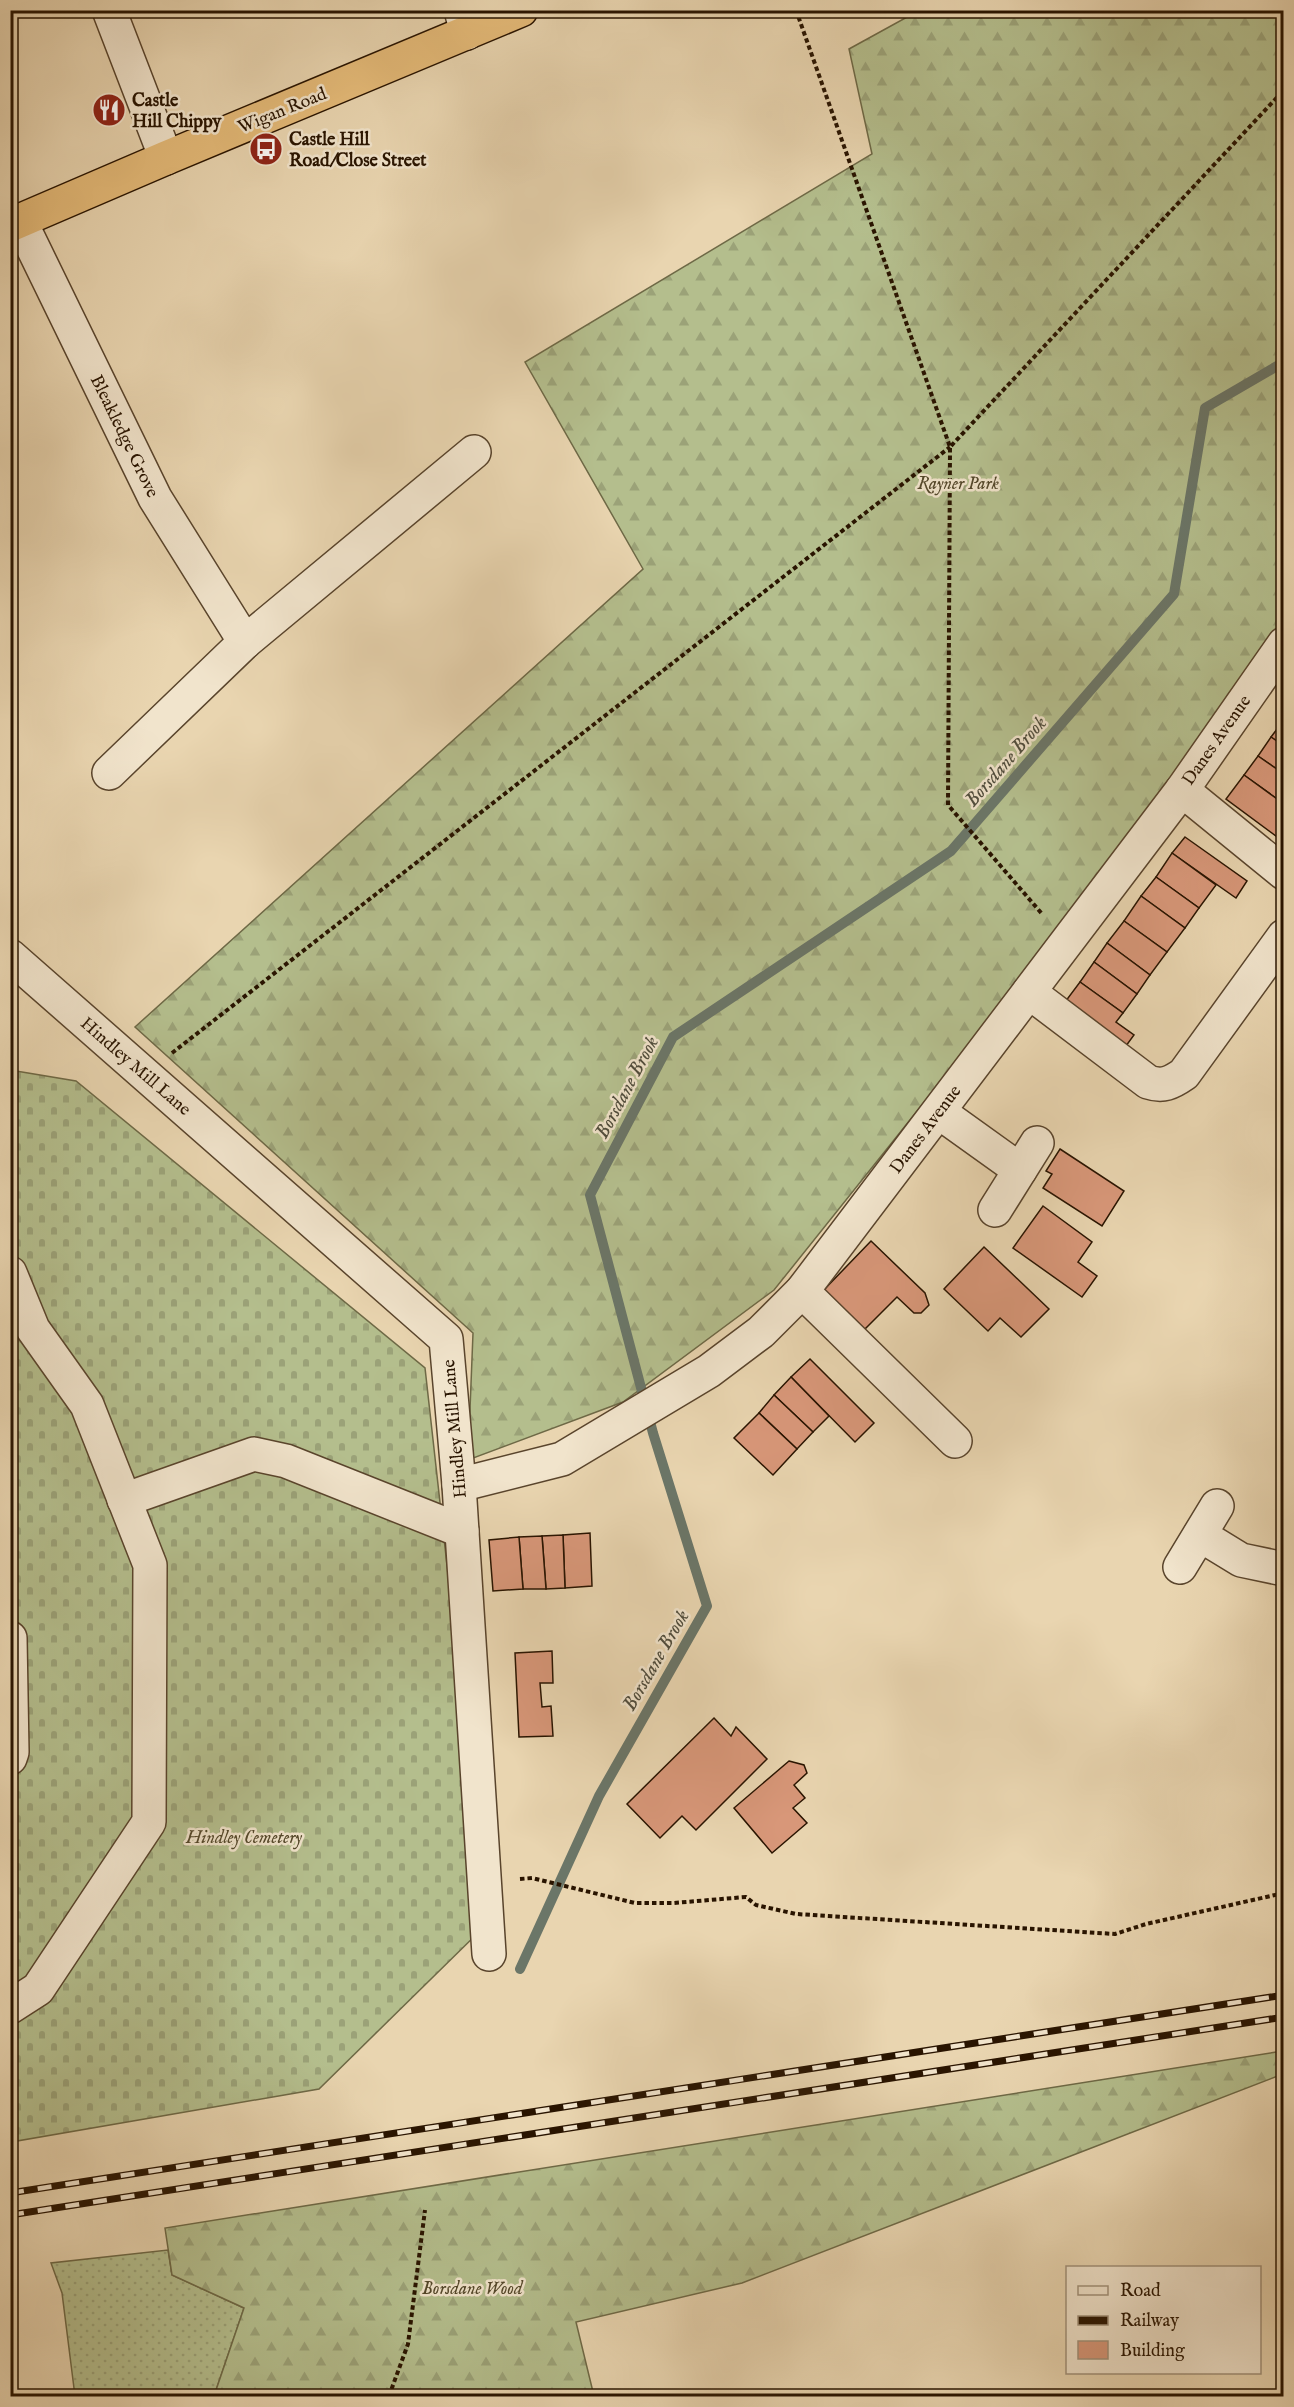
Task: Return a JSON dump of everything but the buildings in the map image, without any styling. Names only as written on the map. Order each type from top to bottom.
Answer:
[{"type":"highway","name":"Wigan Road","points":[[15,223],[166,158],[464,22],[521,10]]},
{"type":"street","points":[[109,10],[166,158]]},
{"type":"street","name":"Bleakledge Grove","points":[[15,223],[155,498],[245,642]]},
{"type":"street","points":[[109,773],[245,642],[474,452]]},
{"type":"street","name":"Danes Avenue","points":[[459,1485],[562,1458],[601,1436],[709,1371],[761,1332],[802,1291],[1182,790],[1284,644]]},
{"type":"street","points":[[1182,790],[1284,873]]},
{"type":"street","points":[[1029,992],[1148,1082],[1158,1085],[1172,1082],[1184,1074],[1284,936]]},
{"type":"street","name":"Hindley Mill Lane","points":[[10,956],[446,1339],[459,1485],[489,1954]]},
{"type":"street","points":[[939,1112],[1020,1170]]},
{"type":"street","points":[[995,1210],[1037,1143]]},
{"type":"street","points":[[10,1273],[33,1329],[87,1405],[150,1565],[149,1822],[38,1989],[10,2007]]},
{"type":"street","points":[[802,1291],[955,1441]]},
{"type":"street","points":[[124,1500],[254,1454],[286,1461],[462,1531]]},
{"type":"street","points":[[1180,1567],[1218,1506]]},
{"type":"street","points":[[1200,1534],[1241,1560],[1284,1569]]},
{"type":"street","points":[[10,1638],[12,1718],[10,1758]]},
{"type":"path","points":[[796,10],[885,268],[950,447],[948,805],[1067,942]]},
{"type":"path","points":[[145,1074],[950,447],[1284,90]]},
{"type":"path","points":[[532,1878],[635,1903],[664,1904],[746,1897],[756,1905],[796,1914],[1114,1934],[1146,1924],[1284,1893]]},
{"type":"path","points":[[389,2397],[408,2344],[425,2210]]},
{"type":"green space","name":"Rayner Park","points":[[918,11],[1283,11],[1283,623],[1128,836],[926,1100],[774,1290],[623,1402],[468,1460],[473,1333],[135,1027],[643,569],[525,362],[872,154],[849,49]]},
{"type":"green space","name":"Hindley Cemetery","points":[[10,1070],[76,1081],[425,1368],[487,1924],[319,2089],[11,2142]]},
{"type":"green space","name":"Borsdane Wood","points":[[1283,2051],[1283,2074],[742,2283],[576,2322],[594,2396],[214,2396],[244,2308],[172,2275],[165,2228]]},
{"type":"green space","points":[[168,2250],[172,2275],[244,2308],[214,2396],[75,2396],[62,2293],[51,2263]]},
{"type":"waterway","name":"Borsdane Brook","points":[[520,1969],[599,1796],[707,1606],[653,1433],[590,1195],[673,1037],[951,851],[1174,594],[1205,408],[1284,362]]},
{"type":"railway","points":[[10,2193],[1284,1995]]},
{"type":"railway","points":[[10,2215],[1284,2017]]},
{"type":"place","name":"Castle Hill Chippy","points":[[109,110]]},
{"type":"place","name":"Castle Hill Road/Close Street","points":[[266,149]]}]
